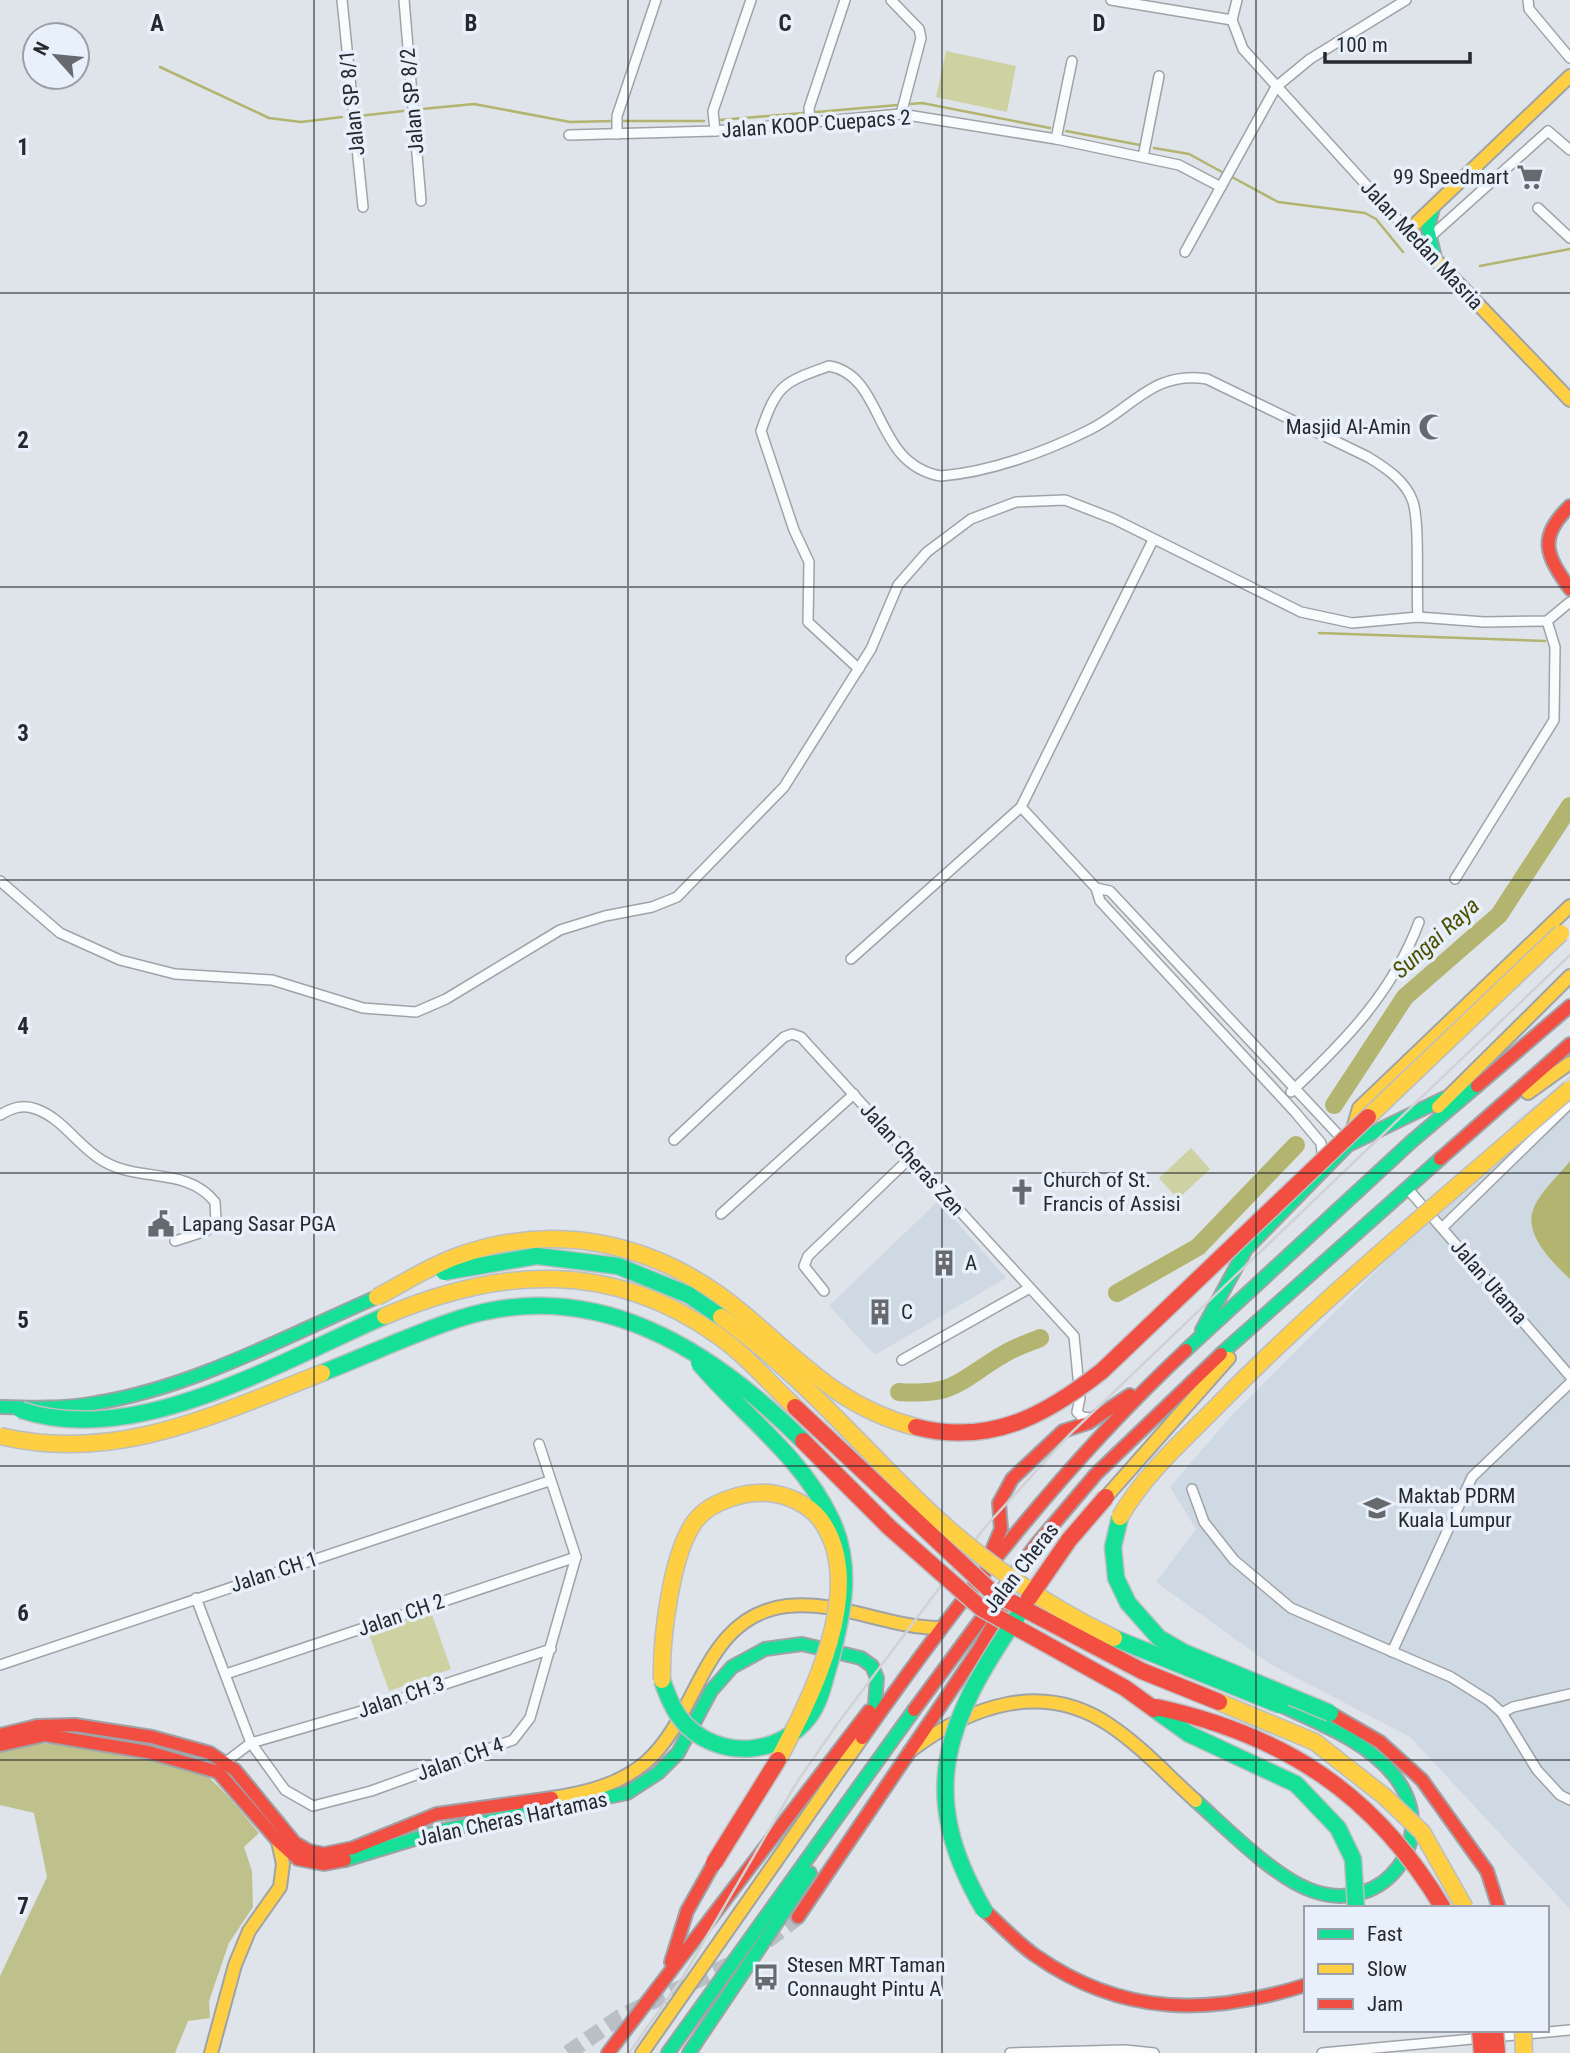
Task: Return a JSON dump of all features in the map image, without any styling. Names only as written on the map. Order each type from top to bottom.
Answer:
[{"type":"main road","points":[[1408,231],[1570,76]]},
{"type":"main road","points":[[1433,208],[1429,238],[1437,262]]},
{"type":"main road","name":"Jalan Medan Masria","points":[[1408,231],[1570,400]]},
{"type":"main road","points":[[1570,506],[1550,527],[1546,538],[1552,562],[1570,589]]},
{"type":"main road","points":[[1348,1145],[1360,1108],[1570,906]]},
{"type":"main road","points":[[377,1297],[438,1264],[520,1241],[590,1241],[620,1246],[656,1258],[707,1284],[757,1322],[812,1375],[870,1412],[902,1427],[941,1432],[981,1432],[1022,1420],[1057,1405],[1102,1371],[1570,924]]},
{"type":"main road","points":[[1410,1142],[1445,1098],[1570,976]]},
{"type":"main road","points":[[1410,1142],[1570,1006]]},
{"type":"main road","points":[[1450,1150],[1570,1044]]},
{"type":"main road","points":[[1450,1150],[1570,1063]]},
{"type":"main road","points":[[1498,1906],[1487,1871],[1422,1780],[1380,1742],[1330,1713],[1183,1652],[1159,1638],[1128,1603],[1116,1578],[1113,1547],[1117,1522],[1130,1499],[1159,1465],[1271,1351],[1570,1089]]},
{"type":"main road","points":[[1198,1338],[1246,1249],[1348,1145],[1445,1098]]},
{"type":"main road","name":"Jalan Cheras","points":[[642,2053],[940,1628],[1075,1463],[1198,1338],[1410,1142]]},
{"type":"main road","name":"Jalan Cheras","points":[[668,2053],[1035,1546],[1096,1474],[1172,1398],[1450,1150]]},
{"type":"main road","points":[[21,1410],[148,1394],[377,1297],[447,1271],[538,1255],[559,1255],[615,1265],[692,1294],[750,1336],[996,1568],[1112,1636],[1216,1681],[1280,1705],[1371,1754],[1396,1775],[1414,1812],[1412,1841],[1406,1859],[1396,1872],[1371,1888],[1335,1896],[1320,1895],[1290,1881],[1104,1721],[1077,1707],[1051,1701],[1023,1699],[962,1715],[939,1727],[910,1751]]},
{"type":"main road","points":[[0,1407],[21,1410],[43,1419],[80,1420],[101,1420],[157,1410],[206,1394],[447,1292],[529,1278],[612,1285],[683,1314],[719,1336],[992,1592],[1029,1614],[1142,1671],[1315,1742],[1353,1770],[1422,1832],[1464,1906]]},
{"type":"main road","points":[[0,1436],[21,1441],[121,1441],[175,1430],[417,1333],[508,1308],[556,1305],[609,1314],[651,1329],[688,1348],[737,1383],[797,1436],[889,1527],[981,1608],[1153,1706],[1189,1734],[1296,1784],[1319,1805],[1338,1828],[1353,1859],[1356,1906]]},
{"type":"main road","points":[[1257,1324],[1197,1396],[1106,1497],[1054,1562],[984,1666],[962,1704],[949,1743],[946,1820],[967,1885],[984,1910],[1036,1956],[1082,1983],[1125,2000],[1170,2007],[1217,2006],[1266,2000],[1304,1986]]},
{"type":"main road","points":[[667,1975],[687,1911],[714,1863],[777,1762],[789,1741],[795,1730],[801,1720],[832,1625],[838,1568],[834,1544],[820,1518],[793,1497],[771,1491],[746,1493],[708,1510],[695,1521],[685,1541],[660,1655],[663,1691],[674,1712],[700,1737],[728,1750],[740,1752],[778,1745],[786,1740],[794,1735],[810,1718],[837,1638],[844,1600],[841,1545],[805,1476],[720,1390],[688,1348]]},
{"type":"main road","points":[[980,1581],[1001,1529],[999,1503],[1004,1491],[1051,1440],[1097,1418],[1165,1370]]},
{"type":"main road","points":[[798,1917],[979,1649],[1035,1546]]},
{"type":"main road","name":"Jalan Cheras Hartamas","points":[[0,1735],[25,1727],[75,1724],[200,1750],[221,1766],[301,1848],[323,1854],[372,1841],[439,1813],[529,1802],[599,1788],[646,1762],[679,1720],[724,1638],[740,1623],[760,1612],[779,1606],[808,1604],[905,1626],[940,1628]]},
{"type":"main road","name":"Jalan Cheras Hartamas","points":[[221,1766],[278,1841],[298,1859],[324,1864],[374,1853],[444,1830],[618,1797],[641,1786],[679,1752],[716,1684],[733,1667],[760,1649],[779,1644],[806,1643],[844,1651],[868,1661],[877,1674],[878,1694],[874,1704]]},
{"type":"main road","points":[[612,2049],[891,1681],[916,1661]]},
{"type":"main road","points":[[1153,1706],[1193,1712],[1256,1736],[1308,1763],[1366,1808],[1403,1847],[1428,1877],[1442,1906]]},
{"type":"main road","points":[[0,1745],[45,1735],[221,1766]]},
{"type":"main road","points":[[465,1810],[502,1812],[509,1819]]},
{"type":"main road","points":[[689,2053],[816,1863],[827,1832]]},
{"type":"main road","points":[[211,2053],[235,1965],[248,1931],[279,1887],[283,1864],[278,1841]]},
{"type":"main road","points":[[1480,2032],[1482,2053]]},
{"type":"main road","points":[[1495,2032],[1497,2053]]},
{"type":"main road","points":[[1524,2032],[1524,2053]]},
{"type":"street","name":"Jalan SP 8/1","points":[[342,0],[363,207]]},
{"type":"street","name":"Jalan SP 8/2","points":[[404,0],[421,201]]},
{"type":"street","points":[[617,134],[617,116],[656,0]]},
{"type":"street","points":[[715,131],[713,111],[751,0]]},
{"type":"street","points":[[810,123],[809,108],[845,0]]},
{"type":"street","points":[[891,0],[919,29],[922,38],[901,114]]},
{"type":"street","points":[[1111,0],[1233,20],[1237,0]]},
{"type":"street","points":[[1185,252],[1276,87],[1310,59],[1406,0]]},
{"type":"street","points":[[1528,0],[1529,9],[1570,58]]},
{"type":"street","name":"Jalan Medan Masria","points":[[1233,20],[1243,49],[1408,231]]},
{"type":"street","points":[[1056,139],[1072,61]]},
{"type":"street","points":[[1143,157],[1159,76]]},
{"type":"street","name":"Jalan KOOP Cuepacs 2","points":[[569,135],[715,131],[901,114],[1056,139],[1179,165],[1221,187]]},
{"type":"street","points":[[1429,238],[1548,131],[1570,150]]},
{"type":"street","points":[[1538,208],[1570,238]]},
{"type":"street","points":[[859,669],[808,622],[809,562],[794,530],[761,432],[777,394],[788,380],[829,366],[855,378],[903,459],[927,474],[941,476],[1036,452],[1080,434],[1164,381],[1187,376],[1207,379],[1368,457],[1389,470],[1403,485],[1413,503],[1418,617]]},
{"type":"street","points":[[0,881],[60,933],[92,949],[152,970],[272,981],[363,1008],[416,1012],[446,999],[560,930],[605,916],[652,908],[677,897],[714,862],[784,787],[872,649],[898,585],[927,552],[971,519],[1016,502],[1065,500],[1114,519],[1301,612],[1352,623],[1418,617],[1484,622],[1547,621],[1570,602]]},
{"type":"street","points":[[851,959],[1021,807],[1153,540]]},
{"type":"street","points":[[1455,879],[1554,720],[1555,647],[1547,621]]},
{"type":"street","points":[[1021,807],[1096,888],[1100,901],[1321,1143],[1324,1171]]},
{"type":"street","points":[[1096,888],[1110,891],[1348,1145]]},
{"type":"street","points":[[1283,1099],[1373,1008],[1396,974],[1419,922]]},
{"type":"street","name":"Jalan Cheras Zen","points":[[674,1140],[784,1037],[792,1034],[810,1045],[1028,1289],[1074,1336],[1080,1398]]},
{"type":"street","points":[[721,1214],[854,1094]]},
{"type":"street","points":[[1442,1228],[1570,1102]]},
{"type":"street","points":[[0,1115],[18,1106],[33,1107],[52,1116],[105,1163],[176,1178],[209,1194],[215,1202],[216,1221],[206,1231],[175,1241]]},
{"type":"street","points":[[824,1291],[804,1266],[808,1256],[911,1157]]},
{"type":"street","name":"Jalan Utama","points":[[1407,1188],[1570,1376]]},
{"type":"street","points":[[902,1360],[1028,1289]]},
{"type":"street","points":[[1392,1652],[1472,1477],[1570,1383]]},
{"type":"street","points":[[1080,1398],[1077,1406],[1079,1415],[1097,1418]]},
{"type":"street","points":[[1051,1440],[1070,1422],[1080,1398]]},
{"type":"street","points":[[539,1444],[576,1558]]},
{"type":"street","name":"Jalan CH 1","points":[[0,1665],[549,1481]]},
{"type":"street","points":[[1192,1489],[1204,1522],[1234,1560],[1291,1608],[1451,1677],[1489,1701],[1502,1713],[1537,1770],[1560,1795],[1570,1800]]},
{"type":"street","name":"Jalan CH 4","points":[[196,1598],[251,1744],[285,1790],[302,1802],[322,1805],[371,1791],[513,1740],[530,1717],[576,1558]]},
{"type":"street","name":"Jalan CH 2","points":[[226,1674],[576,1558]]},
{"type":"street","name":"Jalan CH 3","points":[[221,1766],[251,1744],[551,1649]]},
{"type":"street","points":[[1502,1713],[1513,1707],[1570,1694]]},
{"type":"street","points":[[1322,2053],[1432,2048],[1570,2030]]},
{"type":"street","points":[[1010,2053],[1125,2050],[1154,2053]]},
{"type":"shaded area","points":[[946,51],[1016,66],[1007,112],[936,97]]},
{"type":"shaded area","name":"Maktab PDRM Kuala Lumpur","points":[[1570,1076],[1570,1909],[1410,1737],[1270,1664],[1156,1582],[1196,1529],[1170,1487],[1230,1417],[1441,1206],[1515,1122]]},
{"type":"shaded area","points":[[1191,1148],[1210,1169],[1178,1199],[1159,1178]]},
{"type":"shaded area","points":[[1570,1161],[1570,1279],[1536,1239],[1531,1219],[1540,1197]]},
{"type":"shaded area","points":[[938,1201],[1006,1278],[875,1355],[829,1306]]},
{"type":"shaded area","points":[[431,1612],[451,1669],[389,1691],[369,1634]]},
{"type":"shaded area","points":[[23,1743],[114,1748],[164,1756],[184,1763],[199,1770],[216,1784],[259,1833],[244,1847],[252,1871],[253,1907],[229,1943],[209,2001],[210,2018],[188,2021],[175,2053],[0,2053],[0,1976],[47,1877],[34,1813],[0,1805],[0,1749]]},
{"type":"waterway","points":[[160,67],[269,118],[301,122],[342,117]]},
{"type":"waterway","points":[[911,104],[922,103],[1050,128]]},
{"type":"waterway","points":[[422,109],[474,104],[570,122],[613,121]]},
{"type":"waterway","points":[[816,112],[898,105]]},
{"type":"waterway","points":[[359,116],[403,111]]},
{"type":"waterway","points":[[720,120],[803,113]]},
{"type":"waterway","points":[[624,121],[704,121]]},
{"type":"waterway","points":[[1066,131],[1140,145]]},
{"type":"waterway","points":[[1154,148],[1189,154],[1222,172]]},
{"type":"waterway","points":[[1232,177],[1278,202],[1365,213],[1376,219],[1403,252]]},
{"type":"waterway","points":[[1480,266],[1570,249]]},
{"type":"waterway","points":[[1319,633],[1545,641]]},
{"type":"waterway","name":"Sungai Raya","points":[[1334,1105],[1405,997],[1499,915],[1570,806]]},
{"type":"waterway","name":"Sungai Raya","points":[[1117,1293],[1198,1247],[1296,1145]]},
{"type":"waterway","name":"Sungai Raya","points":[[899,1392],[918,1393],[946,1389],[1008,1352],[1040,1338]]},
{"type":"tunnel","points":[[767,1941],[798,1917]]},
{"type":"tunnel","points":[[568,2053],[620,2017],[733,1963]]},
{"type":"railway","points":[[629,2053],[683,1977],[797,1782],[985,1527],[1069,1435],[1570,955]]},
{"type":"traffic: fast","points":[[1433,208],[1428,229],[1435,258]]},
{"type":"traffic: fast","points":[[1186,1350],[1411,1142],[1477,1086]]},
{"type":"traffic: fast","points":[[1202,1330],[1246,1249],[1348,1145],[1445,1098]]},
{"type":"traffic: fast","points":[[1221,1354],[1440,1159]]},
{"type":"traffic: fast","points":[[444,1272],[537,1256],[618,1266],[689,1295],[721,1317]]},
{"type":"traffic: fast","points":[[0,1407],[48,1408],[84,1405],[169,1385],[239,1359],[377,1297]]},
{"type":"traffic: fast","points":[[322,1373],[461,1318],[511,1307],[558,1307],[604,1314],[648,1329],[690,1351],[730,1377],[803,1441]]},
{"type":"traffic: fast","points":[[21,1410],[66,1419],[112,1418],[159,1409],[254,1376],[385,1316]]},
{"type":"traffic: fast","points":[[662,1680],[678,1716],[701,1737],[734,1748],[767,1746],[797,1730],[809,1717],[822,1691],[842,1607],[842,1553],[830,1517],[818,1495],[770,1436],[699,1363]]},
{"type":"traffic: fast","points":[[1120,1517],[1113,1547],[1116,1578],[1128,1603],[1159,1638],[1183,1652],[1330,1713]]},
{"type":"traffic: fast","points":[[984,1910],[963,1868],[950,1829],[945,1793],[948,1759],[957,1725],[972,1690],[1017,1617]]},
{"type":"traffic: fast","points":[[1114,1638],[1280,1705]]},
{"type":"traffic: fast","points":[[345,1860],[444,1830],[627,1793],[658,1773],[678,1753],[711,1691],[732,1667],[765,1649],[802,1644],[861,1658],[872,1666],[877,1678],[875,1704]]},
{"type":"traffic: fast","points":[[1196,1801],[1267,1864],[1283,1876],[1313,1891],[1339,1896],[1363,1892],[1383,1882],[1398,1867],[1408,1847],[1412,1825],[1408,1801],[1396,1778],[1385,1765],[1358,1744],[1280,1705]]},
{"type":"traffic: fast","points":[[1154,1709],[1189,1734],[1296,1784],[1338,1828],[1353,1859],[1356,1906]]},
{"type":"traffic: fast","points":[[668,2053],[914,1710]]},
{"type":"traffic: fast","points":[[689,2053],[810,1873]]},
{"type":"traffic: slow","points":[[1570,76],[1408,231],[1570,400]]},
{"type":"traffic: slow","points":[[1351,1136],[1359,1108],[1570,906]]},
{"type":"traffic: slow","points":[[1368,1117],[1561,933]]},
{"type":"traffic: slow","points":[[1438,1107],[1570,976]]},
{"type":"traffic: slow","points":[[1528,1093],[1570,1063]]},
{"type":"traffic: slow","points":[[1120,1517],[1141,1486],[1180,1443],[1305,1320],[1570,1089]]},
{"type":"traffic: slow","points":[[377,1297],[447,1260],[497,1245],[535,1240],[572,1240],[609,1245],[680,1271],[745,1315],[804,1367],[844,1396],[889,1419],[916,1427]]},
{"type":"traffic: slow","points":[[385,1316],[470,1288],[513,1281],[554,1279],[596,1283],[637,1294],[677,1311],[717,1335],[795,1407]]},
{"type":"traffic: slow","points":[[721,1317],[804,1386],[905,1488],[973,1550],[1041,1598],[1114,1638]]},
{"type":"traffic: slow","points":[[1106,1497],[1229,1358]]},
{"type":"traffic: slow","points":[[0,1436],[43,1443],[85,1444],[125,1439],[204,1418],[322,1373]]},
{"type":"traffic: slow","points":[[662,1680],[663,1643],[669,1597],[680,1553],[696,1520],[710,1507],[750,1494],[776,1494],[804,1505],[820,1519],[834,1546],[839,1576],[837,1608],[819,1674],[778,1760]]},
{"type":"traffic: slow","points":[[552,1798],[601,1787],[625,1777],[646,1762],[664,1742],[679,1719],[719,1647],[737,1628],[759,1614],[787,1606],[806,1605],[845,1610],[901,1624],[940,1628]]},
{"type":"traffic: slow","points":[[910,1751],[933,1735],[982,1711],[1033,1701],[1059,1704],[1085,1712],[1111,1726],[1144,1752],[1196,1801]]},
{"type":"traffic: slow","points":[[1219,1702],[1315,1742],[1384,1796],[1422,1832],[1464,1906]]},
{"type":"traffic: slow","points":[[642,2053],[862,1738]]},
{"type":"traffic: slow","points":[[211,2053],[235,1965],[249,1931],[280,1887],[283,1864],[278,1841]]},
{"type":"traffic: slow","points":[[1523,2032],[1524,2053]]},
{"type":"traffic: jam","points":[[1570,506],[1560,517],[1549,537],[1555,566],[1570,589]]},
{"type":"traffic: jam","points":[[1477,1086],[1570,1006]]},
{"type":"traffic: jam","points":[[1440,1159],[1570,1044]]},
{"type":"traffic: jam","points":[[916,1427],[943,1432],[993,1429],[1038,1413],[1081,1387],[1102,1371],[1368,1117]]},
{"type":"traffic: jam","points":[[862,1738],[974,1585],[1014,1536],[1097,1440],[1186,1350]]},
{"type":"traffic: jam","points":[[914,1710],[1035,1546],[1096,1474],[1221,1354]]},
{"type":"traffic: jam","points":[[987,1562],[1001,1529],[999,1503],[1012,1479],[1063,1431],[1088,1423],[1130,1395]]},
{"type":"traffic: jam","points":[[795,1407],[992,1592],[1142,1671],[1219,1702]]},
{"type":"traffic: jam","points":[[803,1441],[889,1527],[981,1608],[1125,1688],[1154,1709]]},
{"type":"traffic: jam","points":[[1029,1598],[1069,1540],[1106,1497]]},
{"type":"traffic: jam","points":[[798,1917],[979,1649],[1003,1607]]},
{"type":"traffic: jam","points":[[1156,1707],[1246,1734],[1286,1753],[1322,1775],[1388,1832],[1442,1906]]},
{"type":"traffic: jam","points":[[608,2053],[869,1711]]},
{"type":"traffic: jam","points":[[1330,1713],[1380,1742],[1422,1780],[1487,1871],[1498,1906]]},
{"type":"traffic: jam","points":[[0,1735],[37,1726],[75,1725],[152,1737],[210,1753],[235,1770],[295,1843],[309,1851],[324,1854],[353,1848],[437,1814],[552,1798]]},
{"type":"traffic: jam","points":[[0,1745],[45,1735],[148,1752],[218,1772],[278,1841],[298,1859],[324,1864],[345,1860]]},
{"type":"traffic: jam","points":[[714,1863],[778,1760]]},
{"type":"traffic: jam","points":[[671,1962],[687,1911],[714,1863]]},
{"type":"traffic: jam","points":[[984,1910],[1029,1951],[1068,1976],[1134,2000],[1167,2005],[1201,2005],[1235,2002],[1304,1986]]},
{"type":"traffic: jam","points":[[1480,2032],[1482,2053]]},
{"type":"traffic: jam","points":[[1495,2032],[1497,2053]]},
{"type":"place","name":"99 Speedmart","points":[[1530,177]]},
{"type":"place","name":"Masjid Al-Amin","points":[[1432,427]]},
{"type":"place","name":"Church of St. Francis of Assisi","points":[[1022,1192]]},
{"type":"place","name":"Lapang Sasar PGA","points":[[161,1224]]},
{"type":"place","name":"A","points":[[944,1263]]},
{"type":"place","name":"C","points":[[880,1312]]},
{"type":"place","name":"Maktab PDRM Kuala Lumpur","points":[[1377,1508]]},
{"type":"place","name":"Stesen MRT Taman Connaught Pintu A","points":[[766,1977]]}]
